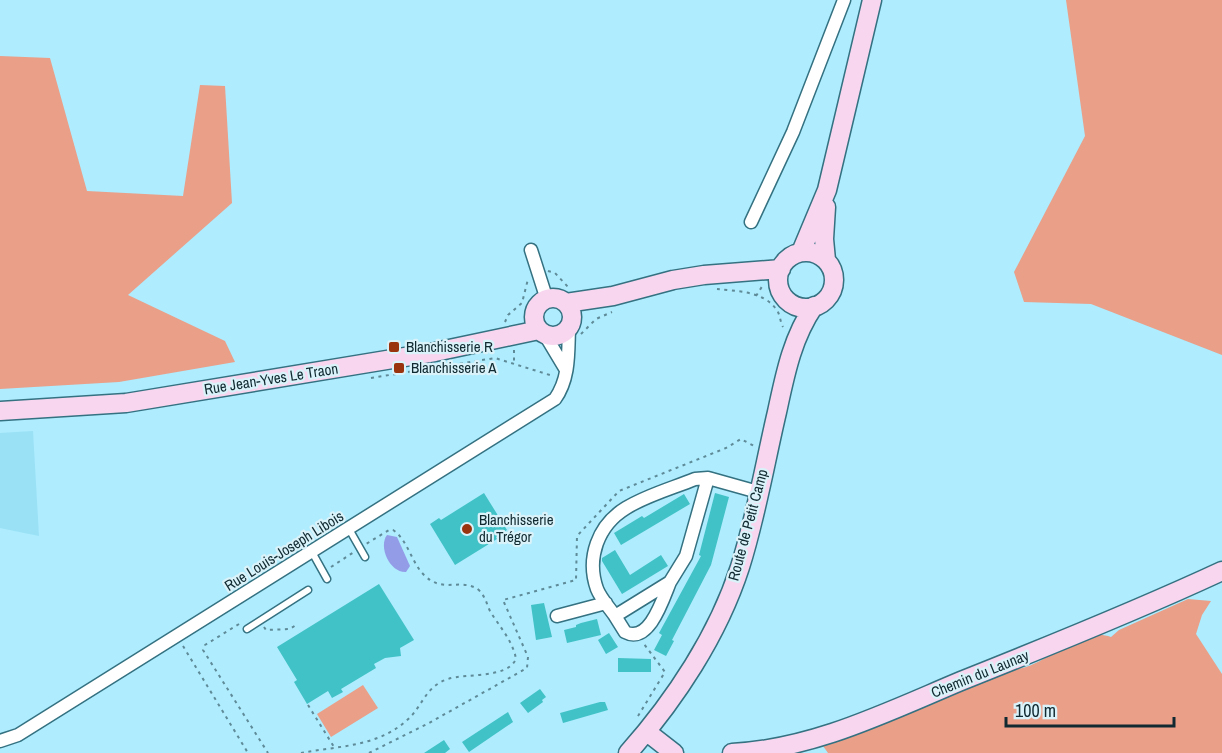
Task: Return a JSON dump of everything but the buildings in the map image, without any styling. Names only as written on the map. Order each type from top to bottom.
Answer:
[{"type":"main road","points":[[801,252],[827,190],[872,0]]},
{"type":"main road","points":[[731,274],[786,296],[805,307],[814,306],[825,300],[834,285],[834,276],[826,260],[824,239],[827,190]]},
{"type":"main road","points":[[786,296],[779,278],[786,261],[801,252],[812,253],[826,260]]},
{"type":"main road","points":[[509,332],[540,326],[556,336],[569,317],[613,296],[673,280],[704,275],[781,269]]},
{"type":"main road","name":"Route de Petit Camp","points":[[786,296],[788,362]]},
{"type":"main road","points":[[540,326],[538,306],[547,300],[559,300],[569,317]]},
{"type":"main road","name":"Route de Petit Camp","points":[[628,753],[641,726],[664,710],[705,644],[723,608],[740,567],[788,362],[803,323],[814,306]]},
{"type":"main road","name":"Rue Jean-Yves Le Traon","points":[[0,411],[126,403],[435,352],[484,342],[509,332]]},
{"type":"main road","name":"Chemin du Launay","points":[[732,753],[786,747],[838,731],[1135,611],[1222,571]]},
{"type":"main road","points":[[641,726],[674,753]]},
{"type":"street","points":[[751,222],[793,132],[844,0]]},
{"type":"street","points":[[531,250],[547,300]]},
{"type":"street","name":"Rue Louis-Joseph Libois","points":[[0,741],[18,735],[555,399],[561,390],[566,370],[569,317]]},
{"type":"street","points":[[540,326],[566,370]]},
{"type":"street","points":[[708,478],[686,556],[670,582],[663,602],[647,629],[636,636],[625,632],[597,588],[594,576],[594,548],[601,534],[625,508],[695,479],[708,478],[758,492]]},
{"type":"street","points":[[615,616],[670,582]]},
{"type":"street","points":[[557,616],[606,603]]},
{"type":"lane","points":[[348,528],[365,557]]},
{"type":"lane","points":[[311,551],[327,579]]},
{"type":"lane","points":[[247,629],[308,590]]},
{"type":"path","points":[[514,362],[513,341],[505,320],[522,303],[529,276],[538,271]]},
{"type":"path","points":[[369,753],[429,723],[526,668],[528,657],[503,600],[576,579],[577,536],[619,491],[726,448],[741,439],[759,449]]},
{"type":"path","points":[[301,753],[361,744],[388,733],[409,720],[430,689],[439,683],[455,677],[485,675],[500,671],[512,666],[516,659],[514,649],[488,609],[482,593],[477,588],[441,586],[431,581],[417,567],[403,540],[393,530],[389,530],[323,572]]},
{"type":"path","points":[[260,621],[266,630],[290,629],[296,625]]},
{"type":"path","points":[[243,622],[204,645],[203,650],[268,753]]},
{"type":"path","points":[[177,636],[248,753]]},
{"type":"path","points":[[636,636],[645,644],[665,672],[641,726]]},
{"type":"path","points":[[308,705],[334,747]]},
{"type":"shaded area","points":[[1066,0],[1222,0],[1222,355],[1091,304],[1024,302],[1014,272],[1085,136]]},
{"type":"shaded area","points":[[0,56],[50,58],[87,191],[183,196],[200,85],[225,86],[232,203],[128,295],[225,341],[235,362],[119,382],[0,389]]},
{"type":"shaded area","points":[[33,431],[39,536],[0,528],[0,433]]},
{"type":"shaded area","points":[[1188,599],[1211,601],[1202,615],[1196,634],[1222,674],[1222,753],[828,753],[823,746],[1007,670],[1024,668],[1078,640],[1100,635],[1111,637],[1119,630]]},
{"type":"shaded area","points":[[363,685],[378,708],[331,737],[317,714]]},
{"type":"water","points":[[387,535],[397,537],[410,566],[406,572],[395,568],[387,558],[384,546]]},
{"type":"place","name":"Blanchisserie R","points":[[394,347]]},
{"type":"place","name":"Blanchisserie A","points":[[399,368]]},
{"type":"place","name":"Blanchisserie du Trégor","points":[[467,529]]}]
